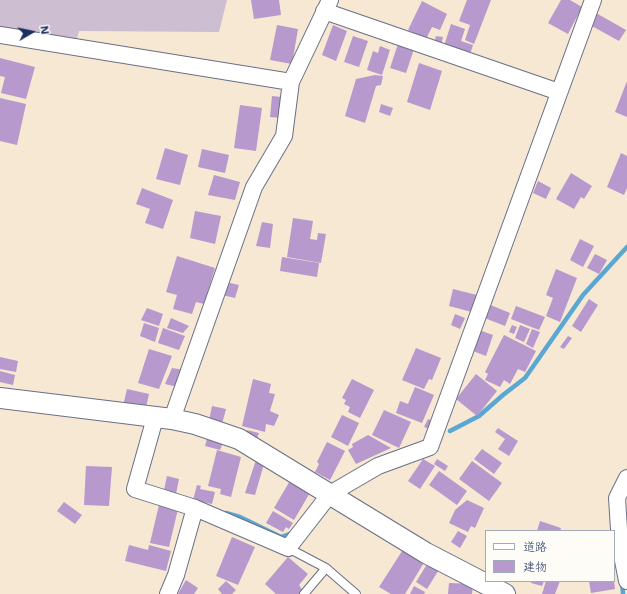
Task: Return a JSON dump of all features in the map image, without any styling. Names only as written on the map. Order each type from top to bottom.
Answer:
[{"type":"street","points":[[559,92],[327,5],[291,82],[284,136],[254,187],[135,489],[195,508],[288,548],[330,494],[378,466],[430,447],[593,0]]},
{"type":"street","points":[[0,35],[291,82]]},
{"type":"street","points":[[0,398],[164,418],[195,424],[239,439],[426,553],[505,594]]},
{"type":"street","points":[[627,478],[617,498],[620,545],[627,581]]},
{"type":"street","points":[[168,594],[176,575],[195,508]]},
{"type":"lane","points":[[288,548],[326,568],[356,594]]},
{"type":"lane","points":[[304,594],[326,568]]},
{"type":"shaded area","points":[[0,0],[227,0],[219,32],[79,31],[75,46],[0,31]]},
{"type":"building","points":[[251,0],[279,0],[281,15],[254,19]]},
{"type":"building","points":[[467,0],[491,0],[474,44],[465,40],[470,25],[459,21]]},
{"type":"building","points":[[561,0],[570,0],[582,7],[568,34],[548,23]]},
{"type":"building","points":[[422,1],[447,14],[440,30],[432,27],[426,39],[408,30]]},
{"type":"building","points":[[596,13],[626,30],[619,41],[590,25]]},
{"type":"building","points":[[451,24],[465,29],[461,41],[473,45],[469,57],[443,49]]},
{"type":"building","points":[[277,25],[298,29],[292,64],[270,60]]},
{"type":"building","points":[[333,25],[347,31],[336,61],[322,55]]},
{"type":"building","points":[[353,36],[368,41],[359,67],[344,62]]},
{"type":"building","points":[[436,36],[443,37],[441,45],[434,43]]},
{"type":"building","points":[[399,41],[415,46],[406,73],[390,68]]},
{"type":"building","points":[[380,46],[390,50],[382,75],[367,70],[373,51],[378,53]]},
{"type":"building","points":[[0,58],[35,67],[26,99],[1,93],[5,77],[0,76]]},
{"type":"building","points":[[419,63],[442,71],[430,110],[407,102]]},
{"type":"building","points":[[375,75],[383,76],[381,85],[376,86],[365,123],[345,116],[356,79]]},
{"type":"building","points":[[627,81],[627,117],[615,112]]},
{"type":"building","points":[[272,96],[282,97],[281,118],[270,117]]},
{"type":"building","points":[[0,98],[26,104],[17,145],[0,141]]},
{"type":"building","points":[[381,104],[393,108],[390,116],[379,112]]},
{"type":"building","points":[[240,105],[262,108],[256,151],[234,148]]},
{"type":"building","points":[[165,148],[188,155],[180,185],[156,179]]},
{"type":"building","points":[[202,149],[229,155],[225,173],[198,167]]},
{"type":"building","points":[[621,153],[627,156],[627,188],[624,195],[607,187]]},
{"type":"building","points":[[571,173],[592,186],[584,199],[581,197],[574,209],[556,199]]},
{"type":"building","points":[[214,175],[240,182],[235,200],[208,195]]},
{"type":"building","points":[[538,181],[551,188],[546,199],[533,193]]},
{"type":"building","points":[[142,188],[173,200],[163,229],[145,223],[150,209],[136,204]]},
{"type":"building","points":[[195,211],[221,216],[215,244],[190,238]]},
{"type":"building","points":[[293,218],[313,221],[310,239],[317,240],[318,233],[326,234],[321,263],[287,257]]},
{"type":"building","points":[[262,222],[273,224],[270,248],[256,246]]},
{"type":"building","points":[[580,239],[594,246],[583,267],[570,260]]},
{"type":"building","points":[[595,254],[607,260],[599,274],[587,268]]},
{"type":"building","points":[[177,256],[215,268],[204,304],[196,302],[192,314],[173,309],[177,295],[166,292]]},
{"type":"building","points":[[282,257],[319,263],[317,277],[280,271]]},
{"type":"building","points":[[556,269],[577,278],[560,322],[546,316],[553,298],[546,295]]},
{"type":"building","points":[[226,282],[239,285],[235,298],[222,295]]},
{"type":"building","points":[[453,289],[477,295],[472,312],[449,306]]},
{"type":"building","points":[[589,299],[598,305],[581,332],[572,326]]},
{"type":"building","points":[[488,304],[510,313],[505,326],[482,317]]},
{"type":"building","points":[[516,306],[545,317],[539,330],[511,319]]},
{"type":"building","points":[[147,308],[163,314],[159,326],[141,320]]},
{"type":"building","points":[[455,314],[465,318],[460,329],[451,325]]},
{"type":"building","points":[[171,318],[189,326],[183,333],[167,328]]},
{"type":"building","points":[[144,323],[159,328],[155,342],[140,336]]},
{"type":"building","points":[[512,325],[517,327],[514,334],[509,332]]},
{"type":"building","points":[[520,325],[530,329],[524,342],[515,338]]},
{"type":"building","points":[[163,328],[185,336],[179,350],[158,343]]},
{"type":"building","points":[[532,329],[540,332],[533,348],[526,344]]},
{"type":"building","points":[[479,330],[493,335],[486,356],[473,351]]},
{"type":"building","points":[[504,335],[536,351],[525,372],[518,369],[510,384],[504,380],[500,387],[485,380],[488,374],[485,372]]},
{"type":"building","points":[[568,336],[572,338],[564,349],[560,347]]},
{"type":"building","points":[[416,348],[441,358],[432,380],[429,379],[424,389],[402,380]]},
{"type":"building","points":[[149,349],[172,356],[159,389],[138,383]]},
{"type":"building","points":[[0,357],[18,361],[16,372],[0,369]]},
{"type":"building","points":[[172,368],[184,370],[178,387],[165,384]]},
{"type":"building","points":[[0,371],[15,375],[13,385],[0,382]]},
{"type":"building","points":[[476,374],[497,391],[477,416],[456,399]]},
{"type":"building","points":[[253,379],[271,384],[269,393],[275,394],[270,411],[279,415],[274,426],[266,424],[265,432],[242,426]]},
{"type":"building","points":[[352,379],[374,390],[360,418],[348,412],[350,407],[344,404],[346,400],[342,398]]},
{"type":"building","points":[[415,387],[434,395],[422,423],[396,413],[400,401],[408,404]]},
{"type":"building","points":[[127,389],[149,394],[145,412],[123,406]]},
{"type":"building","points":[[212,406],[226,409],[222,424],[209,421]]},
{"type":"building","points":[[384,410],[411,422],[399,448],[372,435]]},
{"type":"building","points":[[342,415],[359,423],[348,446],[331,437]]},
{"type":"building","points":[[428,419],[436,422],[432,430],[424,427]]},
{"type":"building","points":[[498,428],[518,441],[509,456],[498,449],[505,439],[495,432]]},
{"type":"building","points":[[247,430],[259,433],[257,438],[247,433]]},
{"type":"building","points":[[208,435],[224,440],[220,450],[205,446]]},
{"type":"building","points":[[368,435],[391,448],[356,464],[348,450],[353,447],[352,444]]},
{"type":"building","points":[[327,442],[345,451],[330,480],[315,472],[319,464],[317,462]]},
{"type":"building","points":[[482,449],[502,463],[494,474],[474,459]]},
{"type":"building","points":[[217,450],[241,457],[231,497],[220,494],[221,489],[208,486]]},
{"type":"building","points":[[423,459],[435,466],[420,489],[408,481]]},
{"type":"building","points":[[437,459],[448,466],[445,471],[434,464]]},
{"type":"building","points":[[256,460],[264,464],[255,495],[245,493]]},
{"type":"building","points":[[472,461],[502,483],[489,501],[459,479]]},
{"type":"building","points":[[86,466],[112,467],[109,506],[84,505]]},
{"type":"building","points":[[439,471],[467,491],[457,505],[429,485]]},
{"type":"building","points":[[167,476],[179,479],[176,494],[164,490]]},
{"type":"building","points":[[291,479],[311,491],[294,520],[274,508]]},
{"type":"building","points":[[197,485],[201,486],[200,489],[215,492],[212,504],[193,500]]},
{"type":"building","points":[[467,500],[484,508],[475,528],[471,526],[468,532],[449,523],[455,510]]},
{"type":"building","points":[[64,502],[82,515],[75,524],[57,511]]},
{"type":"building","points":[[159,505],[178,509],[169,547],[150,543]]},
{"type":"building","points":[[273,511],[293,523],[289,529],[286,527],[283,532],[266,523]]},
{"type":"building","points":[[540,521],[561,528],[560,530],[537,530]]},
{"type":"building","points":[[458,531],[467,536],[460,548],[451,542]]},
{"type":"building","points":[[232,537],[255,547],[238,585],[216,576]]},
{"type":"building","points":[[129,545],[148,550],[149,545],[171,551],[166,571],[125,561]]},
{"type":"building","points":[[404,548],[425,561],[405,594],[391,594],[379,587]]},
{"type":"building","points":[[288,557],[308,574],[299,585],[303,591],[300,594],[276,594],[265,584]]},
{"type":"building","points":[[429,561],[440,568],[427,589],[416,582]]},
{"type":"building","points":[[186,580],[198,588],[194,594],[178,594]]},
{"type":"building","points":[[226,581],[236,590],[232,594],[222,594],[218,589]]},
{"type":"building","points":[[532,582],[544,582],[542,586]]},
{"type":"building","points":[[546,582],[560,582],[555,594],[542,594]]},
{"type":"building","points":[[589,582],[614,582],[615,589],[591,593]]},
{"type":"building","points":[[449,583],[473,584],[472,594],[448,594]]},
{"type":"building","points":[[414,586],[425,592],[424,594],[410,594]]},
{"type":"waterway","points":[[450,431],[479,416],[525,378],[583,295],[627,247]]},
{"type":"waterway","points":[[226,513],[240,517],[281,537],[292,533]]},
{"type":"waterway","points":[[622,581],[623,594]]}]
